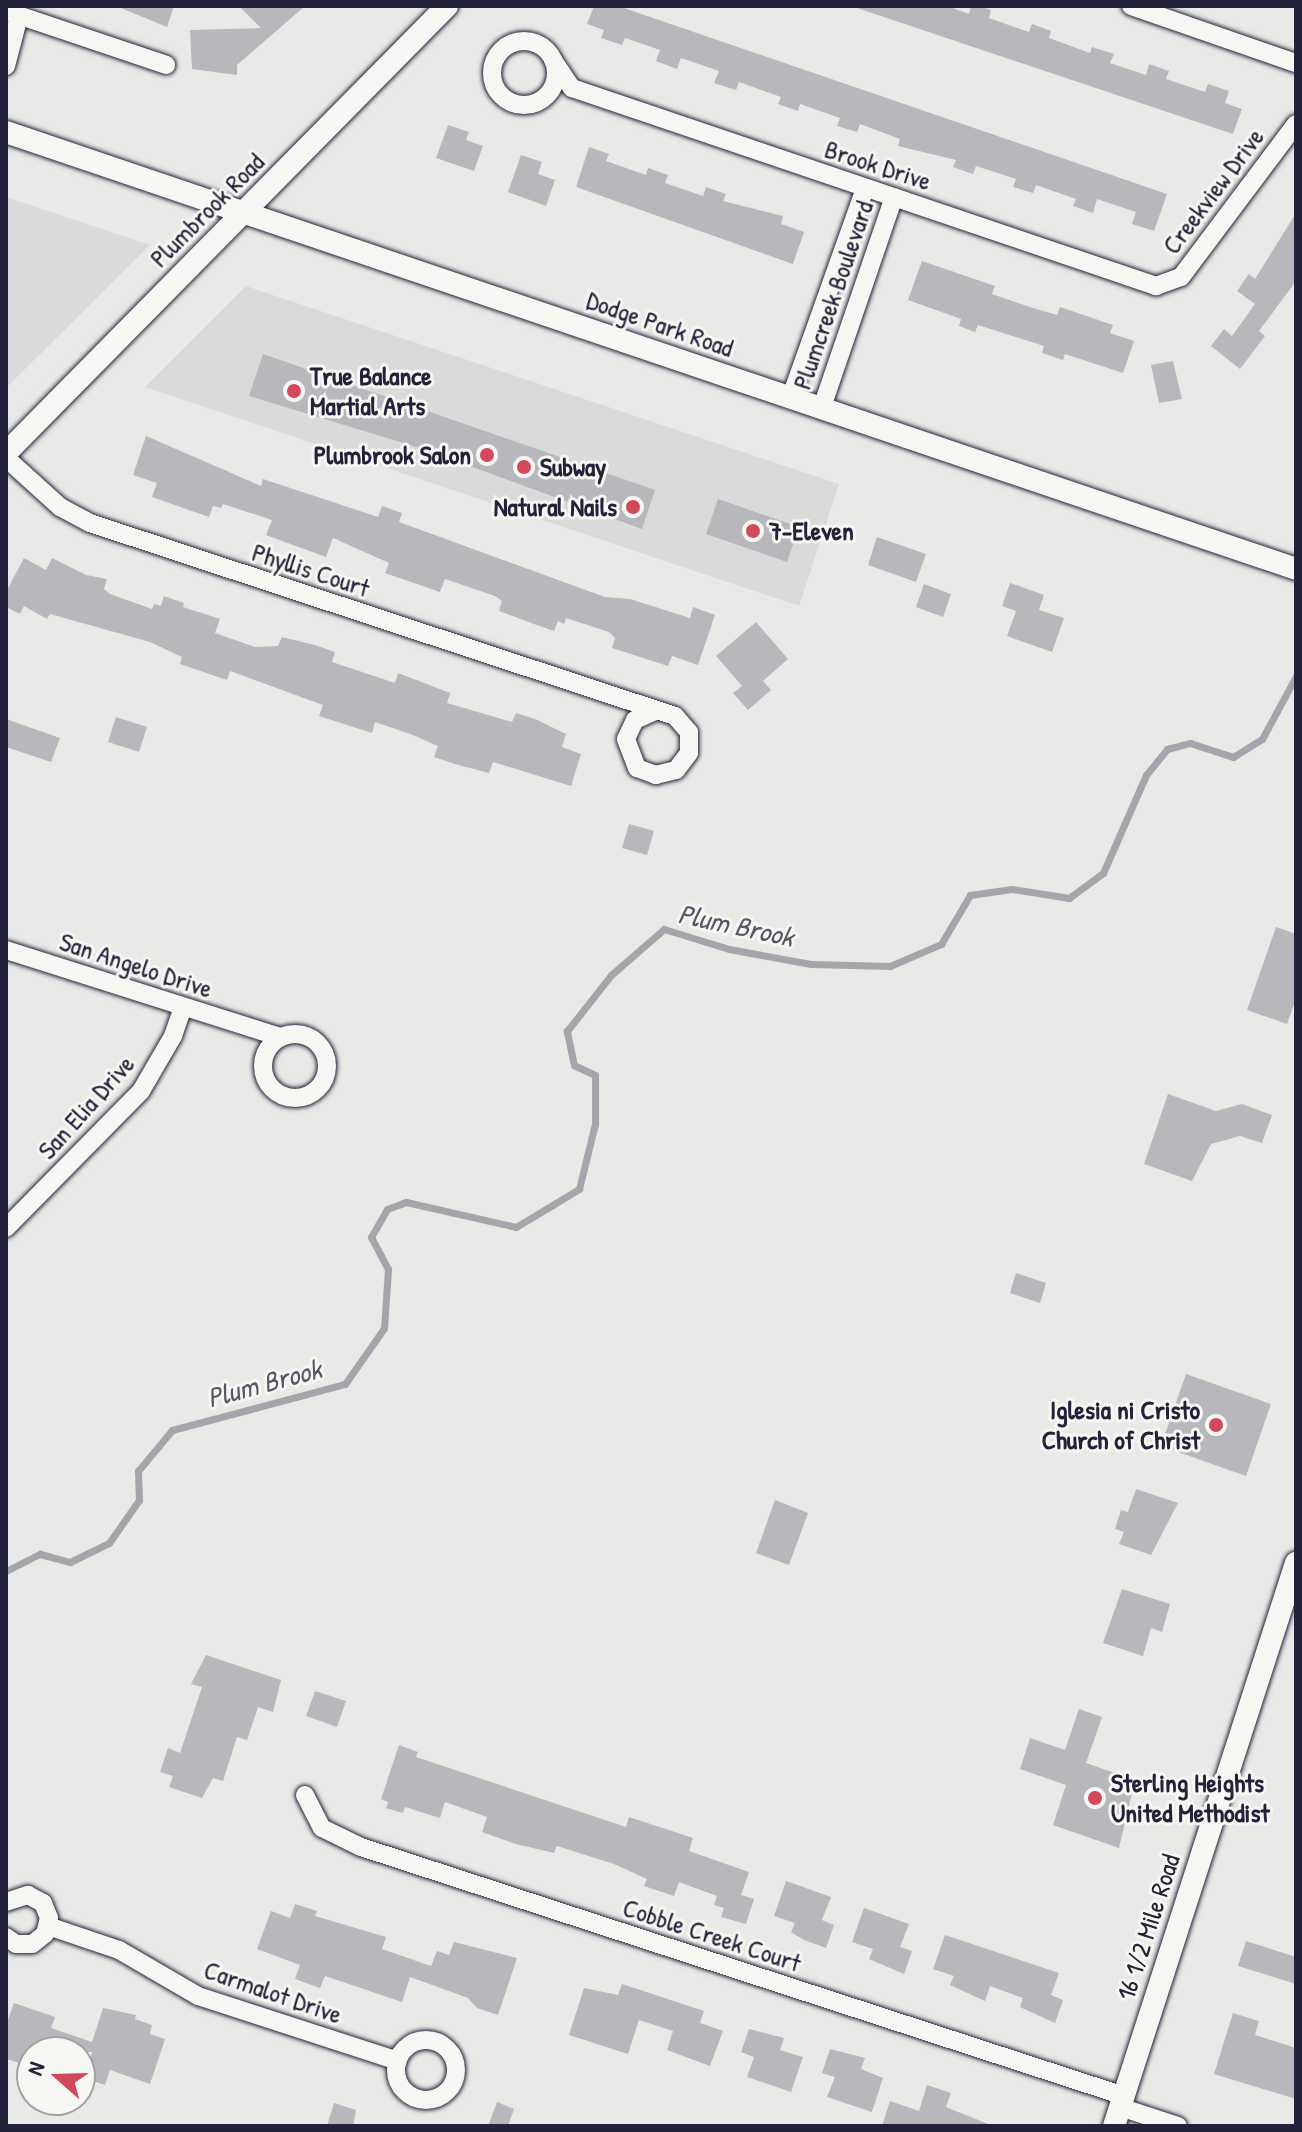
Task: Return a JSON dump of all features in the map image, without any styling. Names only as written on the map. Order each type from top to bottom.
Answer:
[{"type":"street","name":"Plumbrook Road","points":[[6,456],[447,6]]},
{"type":"street","points":[[1131,6],[1296,63]]},
{"type":"street","points":[[6,66],[13,14],[166,65]]},
{"type":"street","points":[[518,41],[539,45],[572,88],[523,105],[504,98],[493,81],[494,60],[518,41]]},
{"type":"street","points":[[543,98],[554,81],[553,60]]},
{"type":"street","name":"Brook Drive","points":[[572,88],[1147,284],[1168,284]]},
{"type":"street","name":"Creekview Drive","points":[[1168,284],[1191,265],[1296,124]]},
{"type":"street","name":"Dodge Park Road","points":[[6,132],[1296,569]]},
{"type":"street","name":"Plumcreek Boulevard","points":[[790,399],[865,188]]},
{"type":"street","name":"Plumcreek Boulevard","points":[[821,410],[894,197]]},
{"type":"street","name":"Phyllis Court","points":[[6,456],[60,507],[90,523],[675,716],[689,732],[689,753],[676,770],[656,775],[637,768],[626,750],[629,729],[617,699]]},
{"type":"street","points":[[629,729],[655,711]]},
{"type":"street","name":"San Angelo Drive","points":[[6,950],[250,1030],[281,1037],[302,1035],[320,1045],[327,1065],[321,1084],[305,1097],[284,1096],[268,1084],[250,1030]]},
{"type":"street","name":"San Elia Drive","points":[[6,1228],[141,1091],[173,1036],[183,1007]]},
{"type":"street","points":[[263,1063],[281,1037]]},
{"type":"street","name":"16 1/2 Mile Road","points":[[1119,2110],[1296,1563]]},
{"type":"street","name":"Cobble Creek Court","points":[[305,1795],[322,1828],[361,1847],[1119,2110],[1178,2126]]},
{"type":"street","points":[[6,1902],[19,1895],[36,1898],[47,1910],[48,1926],[32,1944],[6,1937]]},
{"type":"street","name":"Carmalot Drive","points":[[48,1926],[119,1950],[198,1996],[398,2061]]},
{"type":"shaded area","points":[[6,197],[150,245],[6,388]]},
{"type":"shaded area","points":[[246,286],[839,484],[799,606],[145,387]]},
{"type":"building","points":[[116,6],[174,6],[167,27]]},
{"type":"building","points":[[239,6],[305,6],[237,65],[237,75],[192,69],[190,30],[261,28]]},
{"type":"building","points":[[594,6],[618,6],[1167,194],[1154,231],[1132,224],[1136,212],[1097,199],[1093,213],[1073,206],[1076,199],[1036,185],[1033,193],[1013,187],[1016,179],[976,166],[973,174],[953,167],[956,160],[898,146],[900,139],[860,124],[857,132],[837,126],[840,118],[800,104],[798,111],[778,104],[781,97],[739,82],[736,90],[714,83],[719,71],[681,58],[677,69],[656,61],[660,50],[625,38],[622,45],[601,38],[604,30],[587,24]]},
{"type":"building","points":[[851,6],[947,6],[969,14],[971,6],[979,6],[991,10],[989,18],[1029,32],[1032,24],[1051,31],[1049,38],[1090,53],[1092,47],[1114,54],[1110,63],[1146,75],[1149,64],[1169,71],[1166,79],[1205,92],[1208,84],[1229,91],[1225,103],[1242,109],[1233,134]]},
{"type":"building","points":[[448,125],[469,132],[466,140],[483,146],[474,171],[436,158]]},
{"type":"building","points":[[589,147],[609,154],[606,161],[646,175],[648,168],[668,175],[665,183],[703,196],[706,187],[726,194],[723,201],[783,216],[781,224],[804,232],[793,264],[576,187]]},
{"type":"building","points":[[521,155],[542,162],[538,174],[555,180],[546,206],[508,192]]},
{"type":"building","points":[[1296,213],[1296,281],[1259,331],[1265,336],[1240,369],[1211,346],[1224,329],[1232,336],[1255,304],[1237,291],[1249,274],[1255,279]]},
{"type":"building","points":[[922,261],[995,286],[992,294],[1033,308],[1057,315],[1060,307],[1113,325],[1110,333],[1134,341],[1123,373],[1065,354],[1063,360],[1042,353],[1044,346],[978,325],[975,332],[959,326],[961,319],[908,300]]},
{"type":"building","points":[[263,354],[655,490],[642,529],[423,449],[249,396]]},
{"type":"building","points":[[1173,361],[1182,399],[1159,403],[1151,365]]},
{"type":"building","points":[[146,436],[261,486],[263,479],[378,517],[382,506],[402,513],[399,522],[605,597],[630,599],[690,618],[693,607],[715,615],[698,665],[672,656],[668,666],[612,648],[615,638],[609,632],[566,618],[564,624],[558,621],[554,631],[499,611],[502,601],[495,596],[445,579],[440,592],[385,573],[389,563],[333,538],[326,557],[266,535],[272,520],[223,504],[221,508],[213,506],[209,517],[152,497],[157,483],[133,475]]},
{"type":"building","name":"7-Eleven","points":[[718,499],[799,527],[787,562],[706,534]]},
{"type":"building","points":[[877,537],[926,554],[916,582],[868,565]]},
{"type":"building","points":[[24,558],[46,570],[52,558],[86,575],[107,579],[104,589],[110,594],[152,609],[154,604],[161,606],[164,596],[184,603],[183,607],[220,619],[215,633],[255,647],[278,646],[282,637],[315,645],[335,652],[332,662],[395,683],[398,673],[450,693],[447,703],[512,722],[516,713],[535,719],[566,734],[562,747],[581,754],[571,786],[493,762],[489,773],[455,764],[434,757],[438,746],[413,735],[375,722],[372,733],[319,716],[323,705],[230,671],[227,680],[180,664],[182,657],[150,642],[50,614],[47,619],[24,606],[20,614],[6,607],[6,592]]},
{"type":"building","points":[[1010,583],[1044,595],[1039,610],[1064,618],[1052,652],[1007,636],[1016,611],[1002,606]]},
{"type":"building","points":[[924,584],[951,594],[943,617],[916,607]]},
{"type":"building","points":[[756,622],[788,659],[763,681],[771,690],[748,710],[733,693],[742,686],[716,656]]},
{"type":"building","points":[[116,717],[147,727],[139,752],[108,742]]},
{"type":"building","points":[[6,719],[60,738],[51,762],[6,747]]},
{"type":"building","points":[[629,824],[654,831],[647,855],[622,848]]},
{"type":"building","points":[[1276,927],[1296,934],[1296,999],[1287,1024],[1247,1010]]},
{"type":"building","points":[[1168,1094],[1216,1111],[1242,1104],[1272,1115],[1262,1143],[1240,1136],[1211,1144],[1192,1181],[1144,1164]]},
{"type":"building","points":[[1016,1273],[1046,1283],[1040,1303],[1010,1293]]},
{"type":"building","name":"Iglesia ni Cristo Church of Christ","points":[[1186,1374],[1271,1404],[1246,1476],[1161,1446]]},
{"type":"building","points":[[1136,1489],[1178,1503],[1151,1555],[1119,1544],[1124,1532],[1115,1529],[1121,1510],[1128,1512]]},
{"type":"building","points":[[775,1500],[808,1513],[789,1565],[756,1553]]},
{"type":"building","points":[[1122,1589],[1170,1604],[1162,1632],[1151,1628],[1143,1656],[1103,1643]]},
{"type":"building","points":[[206,1655],[281,1680],[273,1712],[258,1707],[247,1740],[237,1737],[223,1781],[213,1778],[202,1798],[169,1787],[173,1776],[160,1772],[168,1748],[180,1753],[202,1687],[191,1684]]},
{"type":"building","points":[[315,1691],[346,1701],[337,1727],[306,1716]]},
{"type":"building","name":"Sterling Heights United Methodist","points":[[1079,1709],[1102,1717],[1086,1763],[1135,1780],[1119,1848],[1053,1825],[1066,1785],[1020,1769],[1030,1738],[1065,1750]]},
{"type":"building","points":[[399,1745],[418,1752],[416,1757],[626,1827],[629,1817],[693,1838],[689,1851],[749,1872],[741,1895],[754,1899],[746,1924],[721,1917],[724,1908],[714,1905],[717,1896],[679,1882],[674,1896],[644,1886],[647,1879],[614,1864],[557,1846],[554,1853],[516,1844],[482,1832],[487,1817],[445,1802],[440,1818],[405,1807],[403,1813],[386,1808],[388,1802],[381,1799]]},
{"type":"building","points":[[786,1881],[831,1897],[822,1920],[834,1925],[826,1948],[791,1932],[795,1923],[774,1916]]},
{"type":"building","points":[[295,1904],[317,1911],[315,1916],[386,1937],[382,1949],[431,1966],[437,1951],[449,1955],[454,1942],[517,1958],[498,2015],[477,2008],[468,1998],[410,1977],[402,2002],[325,1976],[320,1988],[295,1979],[300,1965],[257,1949],[271,1911],[290,1918]]},
{"type":"building","points":[[864,1908],[909,1924],[900,1947],[912,1951],[904,1974],[869,1959],[873,1949],[852,1942]]},
{"type":"building","points":[[945,1935],[1059,1973],[1051,1995],[1063,2000],[1055,2023],[1020,2007],[1023,1998],[990,1986],[985,2001],[950,1985],[954,1976],[933,1969]]},
{"type":"building","points":[[1246,1941],[1296,1957],[1296,1984],[1238,1966]]},
{"type":"building","points":[[622,1984],[704,2011],[700,2023],[723,2031],[710,2066],[667,2050],[673,2031],[639,2020],[628,2054],[569,2035],[584,1988],[618,1995]]},
{"type":"building","points":[[14,2003],[55,2017],[51,2028],[74,2036],[16,2036],[16,2062],[6,2059],[6,2025]]},
{"type":"building","points":[[103,2008],[136,2015],[135,2019],[152,2025],[150,2034],[165,2039],[150,2084],[110,2070],[105,2085],[96,2082],[94,2036]]},
{"type":"building","points":[[1233,2013],[1259,2021],[1255,2035],[1296,2048],[1296,2099],[1214,2074]]},
{"type":"building","points":[[749,2029],[784,2038],[780,2050],[803,2057],[791,2092],[747,2077],[754,2057],[741,2052]]},
{"type":"building","points":[[830,2049],[865,2058],[861,2069],[883,2078],[872,2112],[827,2097],[835,2077],[822,2073]]},
{"type":"building","points":[[927,2085],[951,2093],[946,2107],[993,2126],[882,2126],[890,2101],[919,2111]]},
{"type":"building","points":[[497,2102],[514,2109],[508,2126],[488,2126]]},
{"type":"building","points":[[334,2103],[356,2110],[353,2126],[327,2126]]},
{"type":"waterway","name":"Plum Brook","points":[[6,1571],[40,1554],[70,1562],[109,1543],[139,1500],[138,1471],[172,1430],[345,1384],[384,1328],[388,1269],[371,1237],[387,1209],[406,1202],[516,1227],[579,1189],[595,1124],[595,1075],[574,1065],[567,1031],[611,975],[664,929],[729,949],[811,964],[890,966],[941,944],[970,895],[1012,889],[1069,898],[1103,873],[1146,775],[1167,749],[1190,743],[1233,757],[1262,739],[1296,676]]},
{"type":"place","name":"True Balance Martial Arts","points":[[294,391]]},
{"type":"place","name":"Plumbrook Salon","points":[[487,455]]},
{"type":"place","name":"Subway","points":[[524,467]]},
{"type":"place","name":"Natural Nails","points":[[633,507]]},
{"type":"place","name":"7-Eleven","points":[[753,531]]},
{"type":"place","name":"Iglesia ni Cristo Church of Christ","points":[[1216,1425]]},
{"type":"place","name":"Sterling Heights United Methodist","points":[[1095,1798]]}]
